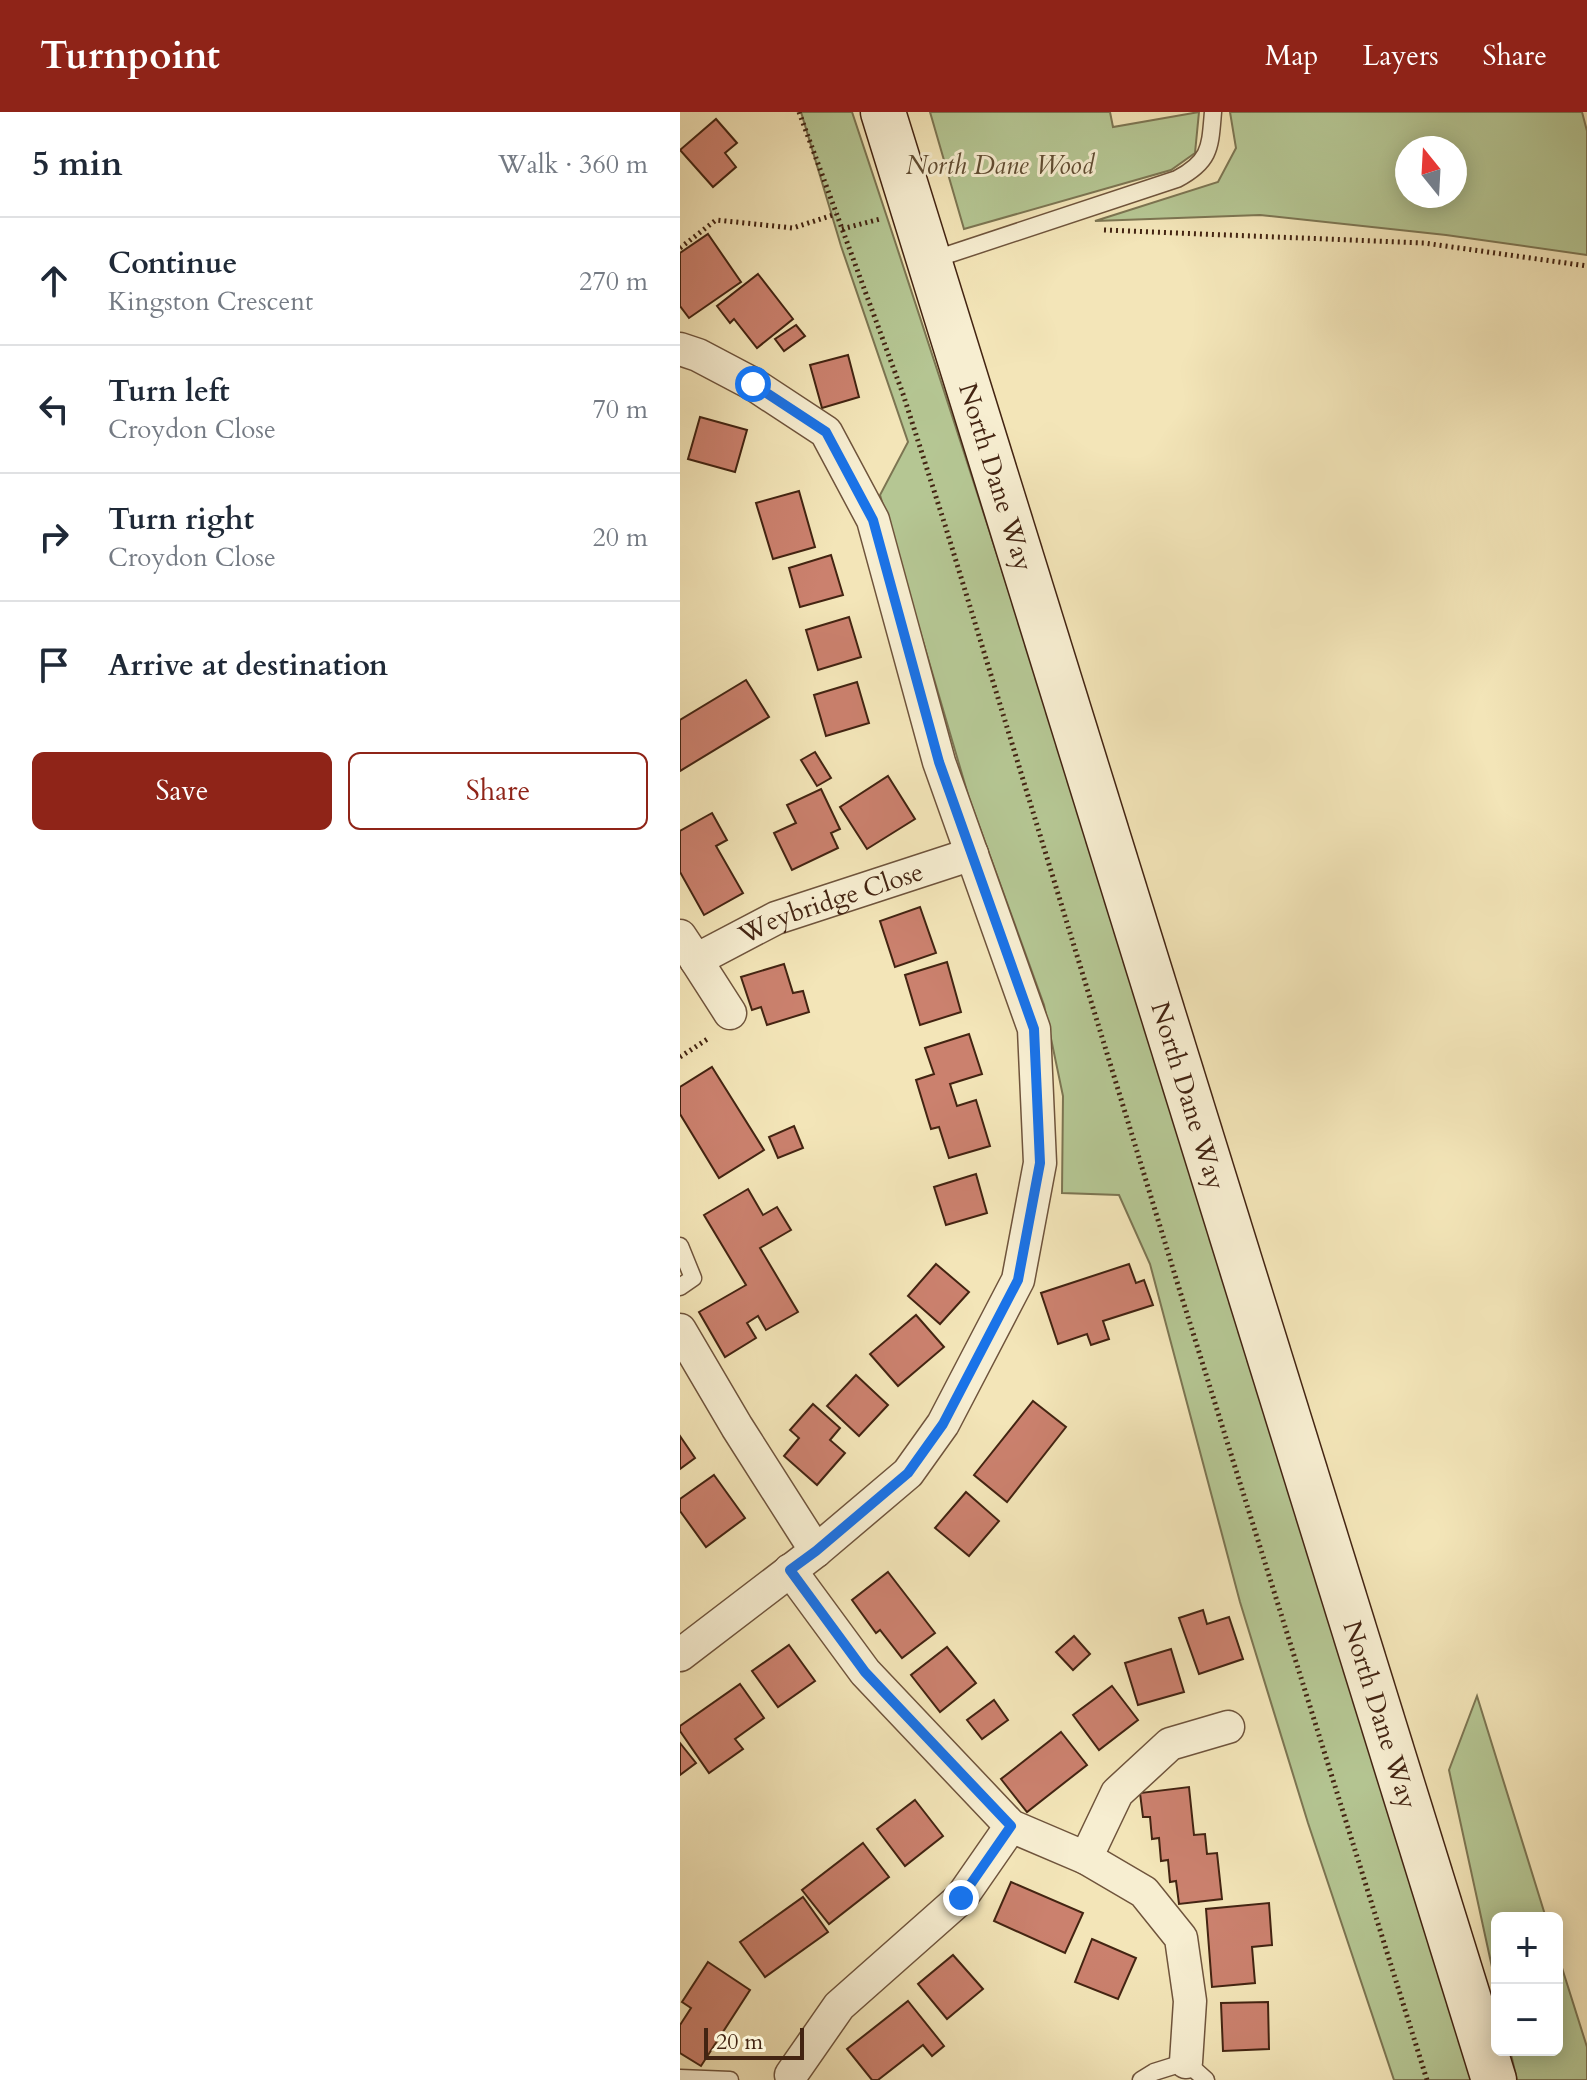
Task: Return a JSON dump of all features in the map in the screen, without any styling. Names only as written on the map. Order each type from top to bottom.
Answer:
[{"type":"street","name":"North Dane Way","points":[[883,112],[1494,2080]]},
{"type":"street","points":[[680,349],[753,384],[826,432],[873,520],[939,762],[1034,1029],[1040,1163],[1018,1280],[943,1424],[908,1473],[816,1551],[680,1655]]},
{"type":"street","name":"Weybridge Close","points":[[730,1013],[688,948],[972,854]]},
{"type":"street","points":[[680,1330],[816,1551]]},
{"type":"street","points":[[790,1570],[865,1672],[1011,1826],[1086,1858],[1144,1892],[1181,1938],[1196,2071]]},
{"type":"street","points":[[1086,1858],[1117,1793],[1170,1744],[1228,1727]]},
{"type":"street","points":[[789,2078],[839,2006],[961,1898],[1011,1826]]},
{"type":"lane","points":[[930,261],[1177,179],[1196,169],[1210,150],[1213,112]]},
{"type":"lane","points":[[680,1246],[693,1278],[680,1287]]},
{"type":"lane","points":[[1141,2080],[1154,2072],[1196,2071]]},
{"type":"lane","points":[[680,2078],[730,2080]]},
{"type":"path","points":[[799,112],[903,394],[941,511],[1187,1315],[1427,2080]]},
{"type":"path","points":[[842,229],[915,209]]},
{"type":"path","points":[[680,248],[716,220],[793,228],[836,214]]},
{"type":"path","points":[[1095,230],[1424,243],[1587,266]]},
{"type":"green space","points":[[801,112],[852,112],[1090,848],[1473,2080],[1394,2080],[1308,1823],[1240,1602],[1150,1264],[1119,1195],[1062,1193],[1063,1096],[1044,1005],[969,798],[880,495],[908,442],[841,246]]},
{"type":"green space","name":"North Dane Wood","points":[[930,112],[1110,112],[1113,127],[1199,112],[1195,153],[1171,170],[964,229]]},
{"type":"green space","name":"North Dane Wood","points":[[1230,112],[1582,112],[1587,131],[1587,255],[1446,235],[1260,215],[1095,221],[1218,182],[1236,148]]},
{"type":"green space","points":[[1477,1696],[1544,1912],[1491,1912],[1491,1962],[1449,1770]]},
{"type":"green space","points":[[1563,1971],[1587,2047],[1587,2080],[1517,2080],[1511,2056],[1563,2056]]},
{"type":"building","points":[[716,119],[737,143],[725,153],[736,167],[713,187],[680,150]]},
{"type":"building","points":[[708,234],[741,282],[689,318],[680,306],[680,253]]},
{"type":"building","points":[[758,274],[793,319],[757,348],[734,319],[730,323],[717,306]]},
{"type":"building","points":[[796,325],[805,336],[784,351],[775,339]]},
{"type":"building","points":[[848,355],[859,397],[822,408],[810,365]]},
{"type":"building","points":[[700,417],[747,430],[735,472],[688,459]]},
{"type":"building","points":[[799,491],[815,547],[773,559],[756,503]]},
{"type":"building","points":[[831,555],[843,595],[800,607],[789,568]]},
{"type":"building","points":[[849,617],[861,657],[818,670],[806,630]]},
{"type":"building","points":[[746,680],[769,717],[680,771],[680,720]]},
{"type":"building","points":[[857,682],[869,723],[826,736],[814,695]]},
{"type":"building","points":[[815,752],[831,778],[817,786],[801,760]]},
{"type":"building","points":[[888,776],[915,819],[867,849],[840,807]]},
{"type":"building","points":[[821,789],[840,829],[831,833],[838,848],[792,870],[774,833],[796,823],[787,805]]},
{"type":"building","points":[[712,813],[727,840],[716,846],[743,893],[704,915],[680,872],[680,831]]},
{"type":"building","points":[[920,907],[936,953],[895,967],[880,921]]},
{"type":"building","points":[[947,962],[961,1012],[920,1025],[905,975]]},
{"type":"building","points":[[784,964],[793,993],[803,991],[809,1012],[767,1025],[761,1007],[752,1010],[741,977]]},
{"type":"building","points":[[969,1034],[982,1074],[950,1084],[957,1106],[976,1100],[990,1146],[949,1158],[939,1127],[931,1129],[916,1080],[934,1074],[925,1048]]},
{"type":"building","points":[[712,1067],[764,1150],[719,1178],[680,1114],[680,1087]]},
{"type":"building","points":[[794,1126],[803,1148],[778,1158],[769,1137]]},
{"type":"building","points":[[976,1174],[987,1213],[946,1225],[934,1187]]},
{"type":"building","points":[[748,1189],[763,1215],[777,1207],[791,1230],[760,1248],[798,1312],[766,1330],[758,1316],[747,1323],[756,1338],[725,1357],[699,1312],[746,1285],[704,1215]]},
{"type":"building","points":[[936,1264],[969,1292],[940,1324],[908,1296]]},
{"type":"building","points":[[1129,1264],[1136,1283],[1144,1280],[1153,1305],[1103,1321],[1109,1339],[1091,1345],[1087,1334],[1058,1344],[1041,1293]]},
{"type":"building","points":[[916,1315],[944,1347],[898,1386],[870,1354]]},
{"type":"building","points":[[856,1375],[888,1405],[859,1436],[827,1406]]},
{"type":"building","points":[[1033,1401],[1066,1427],[1007,1502],[974,1475]]},
{"type":"building","points":[[813,1404],[840,1428],[830,1440],[845,1453],[817,1485],[784,1456],[799,1438],[790,1430]]},
{"type":"building","points":[[680,1436],[695,1458],[680,1469]]},
{"type":"building","points":[[714,1475],[745,1518],[706,1547],[680,1511],[680,1499]]},
{"type":"building","points":[[966,1492],[999,1521],[969,1556],[935,1528]]},
{"type":"building","points":[[888,1572],[935,1633],[902,1658],[880,1630],[876,1633],[852,1600]]},
{"type":"building","points":[[1203,1610],[1207,1624],[1229,1617],[1243,1659],[1199,1674],[1179,1618]]},
{"type":"building","points":[[1074,1636],[1090,1654],[1073,1670],[1056,1652]]},
{"type":"building","points":[[789,1645],[815,1681],[778,1707],[752,1671]]},
{"type":"building","points":[[947,1647],[976,1683],[940,1712],[911,1675]]},
{"type":"building","points":[[1171,1649],[1184,1692],[1138,1705],[1125,1663]]},
{"type":"building","points":[[740,1684],[764,1718],[735,1739],[743,1749],[709,1773],[680,1731],[680,1726]]},
{"type":"building","points":[[1112,1686],[1138,1720],[1099,1750],[1073,1715]]},
{"type":"building","points":[[994,1700],[1008,1720],[982,1739],[967,1720]]},
{"type":"building","points":[[1061,1732],[1087,1765],[1027,1812],[1001,1779]]},
{"type":"building","points":[[680,1743],[696,1763],[680,1775]]},
{"type":"building","points":[[1189,1787],[1194,1835],[1205,1834],[1207,1854],[1217,1853],[1222,1899],[1179,1904],[1176,1881],[1170,1882],[1168,1860],[1161,1861],[1159,1838],[1152,1839],[1150,1817],[1143,1817],[1140,1793]]},
{"type":"building","points":[[915,1800],[943,1836],[905,1866],[877,1829]]},
{"type":"building","points":[[863,1843],[889,1877],[829,1924],[802,1890]]},
{"type":"building","points":[[1011,1882],[1083,1913],[1065,1953],[994,1921]]},
{"type":"building","points":[[803,1897],[828,1932],[765,1977],[740,1942]]},
{"type":"building","points":[[1269,1903],[1272,1945],[1252,1947],[1255,1983],[1212,1987],[1206,1909]]},
{"type":"building","points":[[1092,1939],[1136,1958],[1118,1999],[1075,1982]]},
{"type":"building","points":[[953,1955],[983,1989],[947,2019],[918,1984]]},
{"type":"building","points":[[708,1962],[750,1990],[701,2066],[680,2053],[680,2025],[691,2008],[682,2002]]},
{"type":"building","points":[[908,2001],[944,2046],[932,2056],[923,2045],[878,2080],[872,2080],[847,2049]]},
{"type":"building","points":[[1268,2002],[1269,2049],[1223,2051],[1221,2003]]},
{"type":"route","points":[[753,384],[826,432],[873,520],[939,762],[1034,1029],[1040,1163],[1018,1280],[971,1375],[943,1424],[908,1473],[790,1570],[865,1672],[1011,1826],[961,1898]]}]
